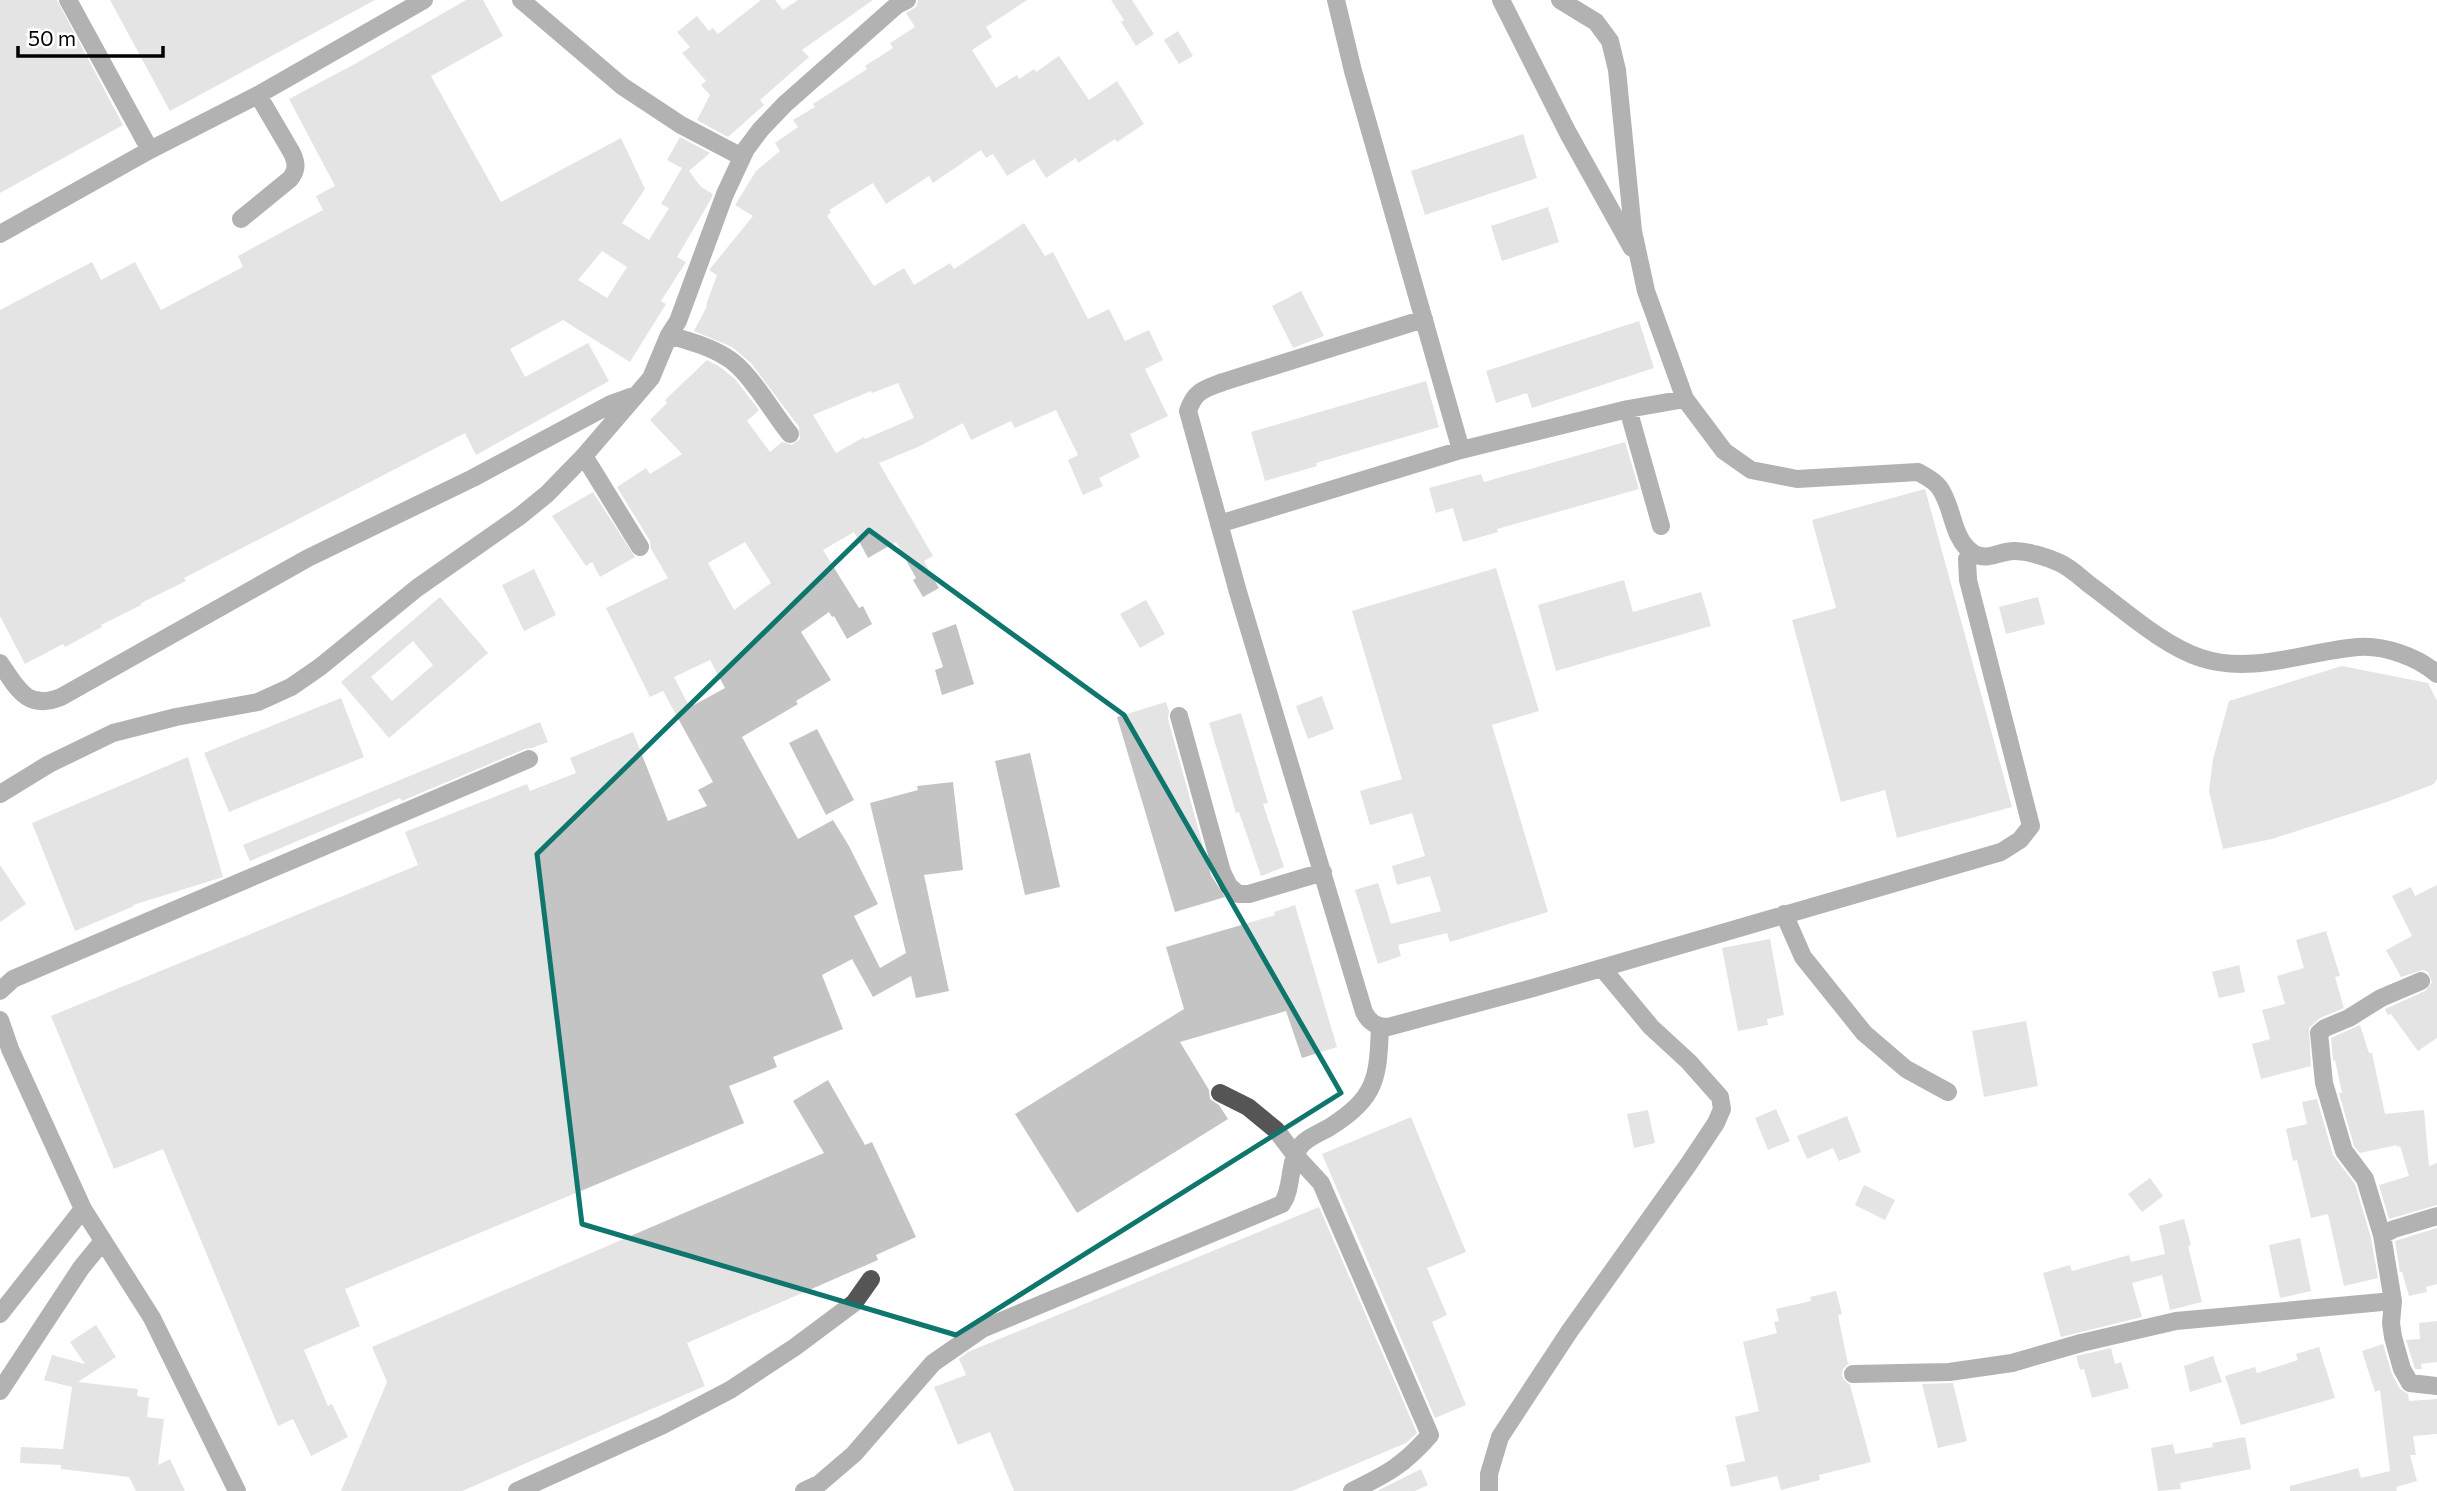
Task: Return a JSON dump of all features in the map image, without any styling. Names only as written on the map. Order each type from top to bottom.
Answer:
[{"type":"street","points":[[68,0],[150,150]]},
{"type":"street","points":[[0,234],[150,150],[258,95],[424,0]]},
{"type":"street","points":[[521,0],[622,86],[681,125],[742,157]]},
{"type":"street","points":[[1336,0],[1353,71],[1461,450]]},
{"type":"street","points":[[1560,0],[1596,22],[1610,41],[1617,70],[1633,231],[1646,291],[1685,399],[1724,451],[1751,470],[1797,480],[1918,472],[1940,487],[1960,540],[1971,552],[1986,557],[2013,551],[2038,555],[2062,564],[2166,641],[2200,658],[2231,664],[2276,662],[2360,646],[2390,650],[2426,664],[2437,674]]},
{"type":"street","points":[[0,794],[49,764],[113,733],[176,717],[258,702],[291,687],[320,667],[416,588],[520,516],[547,494],[584,456],[651,378],[669,335],[678,321],[725,194],[742,157],[761,129],[785,104],[899,2]]},
{"type":"street","points":[[1507,4],[1567,133],[1641,263]]},
{"type":"street","points":[[241,219],[296,171],[292,153],[258,95]]},
{"type":"street","points":[[1424,319],[1202,390],[1192,398],[1188,411],[1364,1012],[1367,1019],[1380,1027],[1602,968],[2001,852],[2020,840],[2031,826],[1968,580],[1967,559],[1971,552]]},
{"type":"street","points":[[669,335],[701,344],[729,358],[744,372],[790,434]]},
{"type":"street","points":[[0,663],[18,689],[37,702],[48,702],[61,697],[307,558],[473,478],[611,404],[639,393]]},
{"type":"street","points":[[1219,524],[1461,450],[1685,399]]},
{"type":"street","points":[[1629,410],[1661,526]]},
{"type":"street","points":[[584,456],[640,547]]},
{"type":"street","points":[[1179,716],[1228,886],[1238,894],[1249,894],[1323,872]]},
{"type":"street","points":[[0,991],[13,979],[529,759]]},
{"type":"street","points":[[1784,914],[1804,957],[1864,1033],[1906,1069],[1948,1092]]},
{"type":"street","points":[[1489,1491],[1489,1475],[1500,1437],[1570,1332],[1688,1166],[1723,1109],[1720,1097],[1689,1062],[1651,1027],[1602,968]]},
{"type":"street","points":[[2421,981],[2381,998],[2319,1033],[2324,1083],[2344,1150],[2365,1179],[2382,1235],[2393,1301],[2393,1337],[2406,1377],[2417,1385],[2437,1386]]},
{"type":"street","points":[[0,1020],[10,1049],[83,1209],[152,1318],[237,1491]]},
{"type":"street","points":[[804,1491],[819,1484],[854,1454],[933,1363],[963,1340],[982,1329],[1275,1209],[1287,1197],[1295,1155],[1301,1144],[1334,1124],[1357,1105],[1373,1086],[1378,1064],[1380,1027]]},
{"type":"street","points":[[1220,1093],[1248,1107],[1276,1130],[1321,1183],[1430,1435],[1410,1458],[1390,1473],[1352,1491]]},
{"type":"street","points":[[0,1314],[83,1209]]},
{"type":"street","points":[[2382,1235],[2437,1216]]},
{"type":"street","points":[[0,1391],[81,1268],[103,1241]]},
{"type":"street","points":[[517,1491],[663,1425],[730,1390],[795,1348],[854,1303],[871,1279]]},
{"type":"street","points":[[1853,1374],[1949,1372],[2012,1363],[2081,1343],[2176,1321],[2393,1301]]},
{"type":"highlighted area","points":[[869,530],[1124,715],[1341,1093],[956,1335],[582,1224],[537,854]]},
{"type":"building","points":[[0,0],[57,0],[123,125],[0,193]]},
{"type":"building","points":[[110,0],[375,0],[170,111]]},
{"type":"building","points":[[466,0],[483,0],[503,36],[431,76],[501,202],[621,138],[645,189],[622,223],[649,240],[669,208],[661,204],[682,168],[667,160],[680,137],[710,153],[689,171],[701,187],[713,194],[677,257],[686,262],[661,301],[666,304],[630,362],[563,320],[510,349],[525,377],[588,343],[609,381],[476,455],[465,433],[184,578],[186,581],[141,603],[65,647],[63,644],[25,664],[0,616],[0,310],[92,262],[101,280],[135,262],[161,310],[243,267],[238,256],[323,210],[316,196],[335,186],[289,99]],"holes":[[[602,251],[627,267],[607,298],[578,280]]]},
{"type":"building","points":[[761,0],[775,0],[783,10],[798,0],[873,0],[802,50],[809,57],[760,100],[764,105],[728,137],[697,120],[710,95],[701,85],[706,81],[682,53],[690,47],[677,32],[697,16],[709,31],[713,28],[718,34]]},
{"type":"building","points":[[918,0],[1027,0],[986,27],[992,37],[972,50],[996,88],[1017,75],[1019,79],[1034,69],[1036,72],[1059,56],[1089,100],[1117,81],[1144,124],[1078,163],[1076,158],[1046,178],[1034,159],[1007,176],[993,154],[986,158],[981,150],[933,183],[929,176],[886,204],[873,183],[829,210],[831,212],[827,216],[874,286],[904,268],[914,285],[950,263],[954,269],[1024,223],[1045,256],[1053,252],[1088,319],[1109,309],[1125,341],[1149,330],[1163,360],[1145,369],[1168,416],[1130,434],[1140,457],[1099,478],[1103,486],[1083,495],[1068,460],[1078,455],[1056,410],[1015,428],[1011,421],[971,440],[963,423],[918,447],[879,463],[933,556],[924,561],[939,588],[923,597],[896,542],[868,558],[854,532],[823,550],[859,608],[863,606],[872,624],[847,639],[829,612],[801,632],[831,680],[796,701],[798,704],[742,737],[798,839],[833,820],[849,846],[878,904],[854,916],[880,968],[906,953],[870,803],[918,790],[917,786],[953,782],[963,870],[924,875],[949,991],[916,998],[911,976],[873,997],[852,959],[822,975],[843,1029],[773,1057],[777,1067],[729,1086],[744,1123],[345,1289],[360,1326],[304,1350],[328,1406],[332,1404],[348,1437],[311,1456],[293,1419],[278,1426],[163,1149],[114,1169],[51,1016],[418,865],[405,832],[527,784],[530,791],[576,773],[570,758],[633,732],[668,821],[707,806],[698,790],[713,782],[663,691],[650,697],[606,608],[668,578],[651,549],[650,541],[617,487],[646,468],[650,474],[682,454],[650,420],[667,403],[665,400],[707,360],[735,379],[759,410],[747,421],[770,452],[782,442],[792,445],[800,439],[799,427],[751,363],[732,347],[694,331],[707,306],[717,275],[709,270],[753,216],[735,205],[756,171],[780,151],[775,143],[798,127],[793,120],[815,107],[813,104],[867,69],[865,66],[893,48],[890,43],[915,27],[906,13],[916,7]],"holes":[[[898,383],[914,418],[865,439],[864,437],[836,453],[813,415]],[[745,542],[771,583],[734,610],[708,563]],[[710,660],[725,688],[689,706],[674,677]]]},
{"type":"building","points":[[1111,0],[1132,0],[1154,34],[1136,46]]},
{"type":"building","points":[[1178,31],[1193,56],[1179,64],[1164,40]]},
{"type":"building","points":[[1523,134],[1537,178],[1425,215],[1411,171]]},
{"type":"building","points":[[1548,207],[1559,242],[1502,261],[1491,226]]},
{"type":"building","points":[[1301,291],[1324,336],[1293,348],[1272,306]]},
{"type":"building","points":[[1639,321],[1654,368],[1532,408],[1527,393],[1496,403],[1486,371]]},
{"type":"building","points":[[1426,381],[1439,427],[1265,481],[1251,432]]},
{"type":"building","points":[[1625,442],[1639,489],[1497,529],[1498,532],[1463,542],[1453,508],[1436,513],[1429,488],[1481,474],[1484,482]]},
{"type":"building","points":[[1925,489],[2012,807],[1897,838],[1885,790],[1841,802],[1792,620],[1836,608],[1812,520]]},
{"type":"building","points":[[593,492],[635,557],[600,577],[592,562],[586,566],[552,516]]},
{"type":"building","points":[[1496,568],[1539,711],[1492,725],[1548,912],[1450,942],[1447,933],[1398,945],[1401,956],[1378,964],[1355,890],[1378,883],[1391,924],[1441,911],[1430,876],[1397,885],[1392,866],[1425,856],[1412,813],[1370,825],[1360,791],[1402,779],[1352,611]]},
{"type":"building","points":[[534,569],[556,615],[524,631],[502,585]]},
{"type":"building","points":[[1624,580],[1633,612],[1701,592],[1711,626],[1556,671],[1538,605]]},
{"type":"building","points":[[440,597],[488,653],[389,738],[341,682]],"holes":[[[413,641],[433,665],[392,701],[371,677]]]},
{"type":"building","points":[[2038,597],[2045,624],[2006,634],[1999,607]]},
{"type":"building","points":[[1146,600],[1165,634],[1140,648],[1120,614]]},
{"type":"building","points":[[956,624],[974,684],[942,695],[935,670],[943,667],[932,633]]},
{"type":"building","points":[[2342,666],[2428,683],[2437,701],[2437,779],[2434,784],[2272,839],[2223,849],[2209,791],[2213,759],[2229,701]]},
{"type":"building","points":[[1322,696],[1334,729],[1308,739],[1296,706]]},
{"type":"building","points":[[341,698],[364,757],[229,812],[204,753]]},
{"type":"building","points":[[1166,702],[1168,719],[1211,875],[1225,897],[1175,912],[1117,717]]},
{"type":"building","points":[[1241,713],[1268,803],[1263,804],[1284,867],[1261,876],[1239,812],[1236,813],[1209,723]]},
{"type":"building","points":[[540,722],[548,742],[525,749],[402,801],[400,798],[250,861],[243,845]]},
{"type":"building","points":[[817,729],[854,800],[826,815],[789,743]]},
{"type":"building","points":[[1030,753],[1060,887],[1025,895],[995,761]]},
{"type":"building","points":[[188,757],[223,877],[133,905],[75,931],[32,823]]},
{"type":"building","points":[[0,865],[26,904],[0,922]]},
{"type":"building","points":[[2437,885],[2437,1038],[2418,1051],[2385,1009],[2425,991],[2432,982],[2428,972],[2423,970],[2401,977],[2386,950],[2412,936],[2392,896],[2411,887],[2415,896]]},
{"type":"building","points":[[1295,905],[1337,1047],[1302,1058],[1286,1011],[1180,1042],[1209,1090],[1210,1099],[1219,1105],[1228,1119],[1077,1213],[1015,1114],[1184,1009],[1166,947],[1275,915],[1274,912]]},
{"type":"building","points":[[2326,931],[2340,976],[2335,977],[2344,1008],[2320,1018],[2309,1028],[2311,1066],[2261,1079],[2252,1044],[2270,1039],[2262,1010],[2285,1004],[2277,976],[2304,968],[2296,940]]},
{"type":"building","points":[[1770,939],[1784,1015],[1767,1019],[1768,1025],[1738,1031],[1722,948]]},
{"type":"building","points":[[2239,965],[2245,992],[2219,998],[2212,972]]},
{"type":"building","points":[[2026,1021],[2038,1086],[1984,1097],[1972,1031]]},
{"type":"building","points":[[2360,1025],[2369,1053],[2372,1053],[2385,1114],[2424,1110],[2429,1166],[2437,1163],[2437,1205],[2389,1219],[2379,1185],[2409,1176],[2400,1146],[2360,1153],[2354,1146],[2339,1093],[2342,1093],[2335,1060],[2333,1061],[2331,1038]]},
{"type":"building","points":[[828,1080],[865,1145],[872,1142],[916,1237],[876,1255],[878,1260],[687,1343],[705,1386],[462,1491],[341,1491],[387,1382],[372,1347],[824,1153],[793,1101]]},
{"type":"building","points":[[2317,1099],[2333,1155],[2355,1184],[2371,1238],[2378,1278],[2344,1286],[2328,1214],[2311,1218],[2297,1160],[2293,1161],[2286,1129],[2307,1124],[2302,1102]]},
{"type":"building","points":[[1776,1109],[1790,1141],[1768,1150],[1755,1118]]},
{"type":"building","points":[[1648,1110],[1655,1143],[1634,1148],[1627,1114]]},
{"type":"building","points":[[1847,1116],[1861,1152],[1839,1161],[1833,1148],[1807,1159],[1797,1136]]},
{"type":"building","points":[[1411,1117],[1466,1252],[1427,1268],[1447,1315],[1432,1322],[1466,1405],[1435,1418],[1322,1154]]},
{"type":"building","points":[[2150,1178],[2163,1196],[2142,1212],[2128,1194]]},
{"type":"building","points":[[1864,1185],[1895,1200],[1885,1220],[1855,1205]]},
{"type":"building","points":[[1319,1207],[1417,1433],[1406,1443],[1292,1491],[1014,1491],[990,1432],[958,1445],[934,1387],[966,1375],[959,1359],[968,1352]]},
{"type":"building","points":[[2184,1219],[2202,1302],[2170,1310],[2162,1275],[2132,1283],[2142,1317],[2061,1337],[2043,1273],[2070,1265],[2072,1271],[2129,1255],[2131,1262],[2165,1254],[2159,1226]]},
{"type":"building","points":[[2437,1228],[2437,1284],[2426,1287],[2427,1292],[2409,1296],[2400,1272],[2395,1241]]},
{"type":"building","points":[[2300,1238],[2311,1291],[2280,1298],[2269,1245]]},
{"type":"building","points":[[1836,1291],[1842,1314],[1838,1315],[1848,1364],[1842,1375],[1850,1385],[1871,1462],[1819,1475],[1820,1480],[1781,1490],[1777,1476],[1731,1487],[1726,1465],[1745,1461],[1735,1417],[1759,1411],[1743,1342],[1777,1333],[1774,1322],[1779,1321],[1776,1309],[1811,1301],[1810,1297]]},
{"type":"building","points":[[2437,1321],[2437,1362],[2421,1364],[2422,1369],[2415,1369],[2406,1340],[2420,1339],[2419,1323]]},
{"type":"building","points":[[96,1325],[116,1357],[78,1382],[138,1389],[137,1396],[149,1398],[147,1417],[164,1419],[158,1465],[170,1459],[185,1491],[136,1491],[129,1477],[61,1469],[61,1465],[20,1463],[21,1447],[63,1449],[72,1387],[44,1380],[52,1355],[85,1364],[70,1342]]},
{"type":"building","points":[[2383,1344],[2392,1374],[2400,1389],[2408,1394],[2409,1401],[2437,1399],[2437,1434],[2413,1436],[2416,1455],[2410,1455],[2417,1481],[2396,1487],[2397,1491],[2290,1491],[2290,1486],[2358,1468],[2361,1478],[2390,1471],[2380,1390],[2375,1392],[2362,1351]]},
{"type":"building","points":[[2319,1347],[2335,1398],[2241,1425],[2225,1376],[2255,1367],[2257,1373],[2298,1360],[2296,1354]]},
{"type":"building","points":[[2111,1348],[2115,1364],[2121,1362],[2129,1388],[2092,1398],[2084,1369],[2080,1370],[2076,1356]]},
{"type":"building","points":[[2213,1356],[2222,1382],[2190,1392],[2184,1366]]},
{"type":"building","points":[[1953,1383],[1967,1441],[1938,1448],[1922,1384]]},
{"type":"building","points":[[2245,1437],[2251,1469],[2180,1483],[2181,1489],[2158,1491],[2151,1448],[2173,1444],[2175,1454],[2213,1447],[2212,1443]]},
{"type":"building","points":[[1421,1469],[1428,1485],[1415,1491],[1377,1491]]}]
